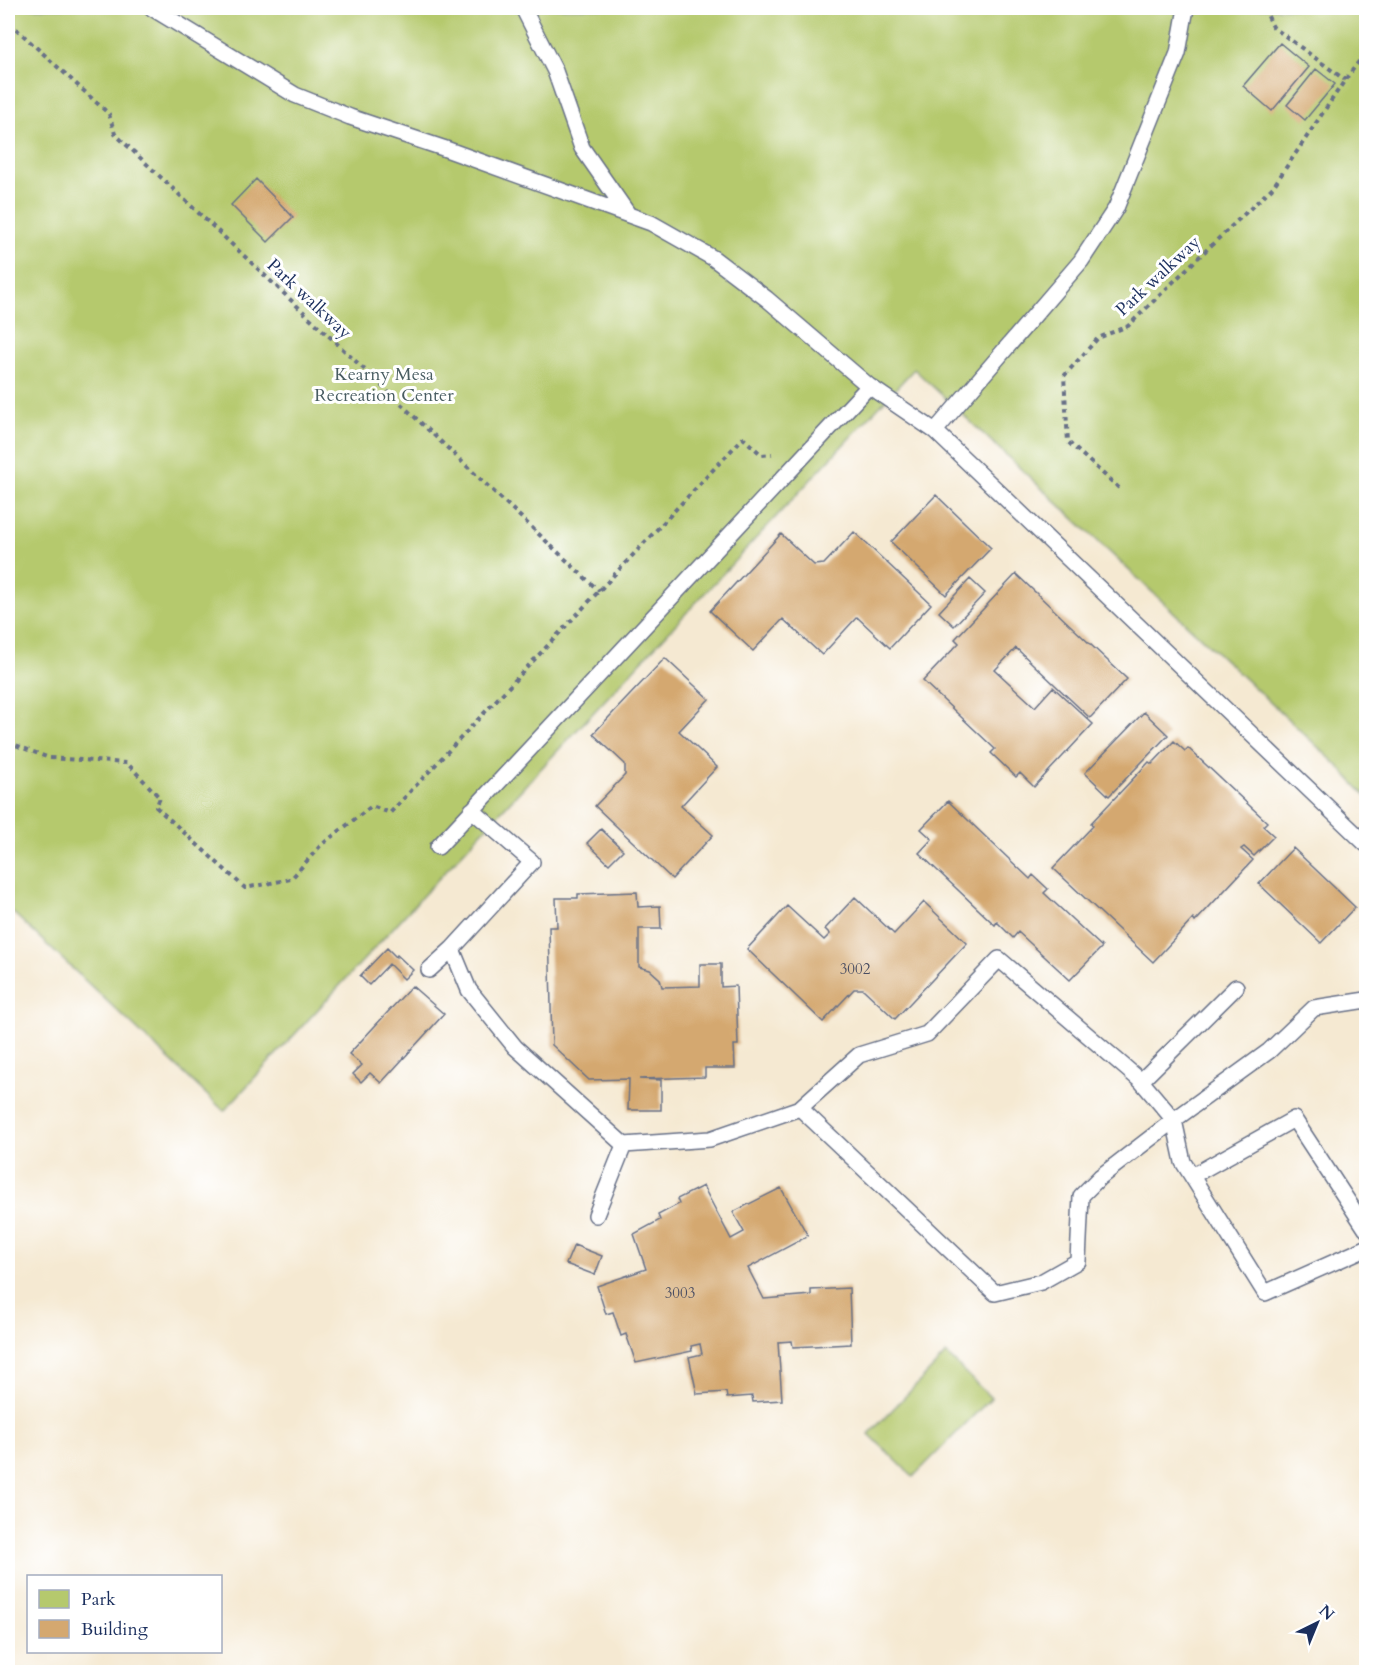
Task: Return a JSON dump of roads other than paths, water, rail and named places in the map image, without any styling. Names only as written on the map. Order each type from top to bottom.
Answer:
[{"type":"lane","points":[[152,8],[295,95],[350,117],[628,214],[651,223],[713,258],[767,299],[868,386],[935,431],[1366,844]]},
{"type":"lane","points":[[524,8],[555,71],[582,148],[628,214]]},
{"type":"lane","points":[[935,431],[1081,261],[1116,208],[1178,54],[1186,8]]},
{"type":"lane","points":[[438,847],[868,386]]},
{"type":"lane","points":[[429,970],[452,949],[532,862],[472,810]]},
{"type":"lane","points":[[452,949],[470,990],[515,1047],[624,1145],[710,1139],[800,1108],[859,1055],[927,1034],[999,959],[1141,1081],[1173,1120],[1183,1162],[1265,1293],[1366,1248]]},
{"type":"lane","points":[[1141,1081],[1236,987]]},
{"type":"lane","points":[[800,1108],[995,1293],[1041,1282],[1078,1261],[1081,1196],[1100,1177],[1173,1120],[1269,1051],[1314,1008],[1366,1000]]},
{"type":"lane","points":[[1192,1176],[1294,1119],[1366,1229]]},
{"type":"lane","points":[[596,1215],[624,1145]]},
{"type":"park label","name":"Kearny Mesa Recreation Center","points":[[384,384]]}]
